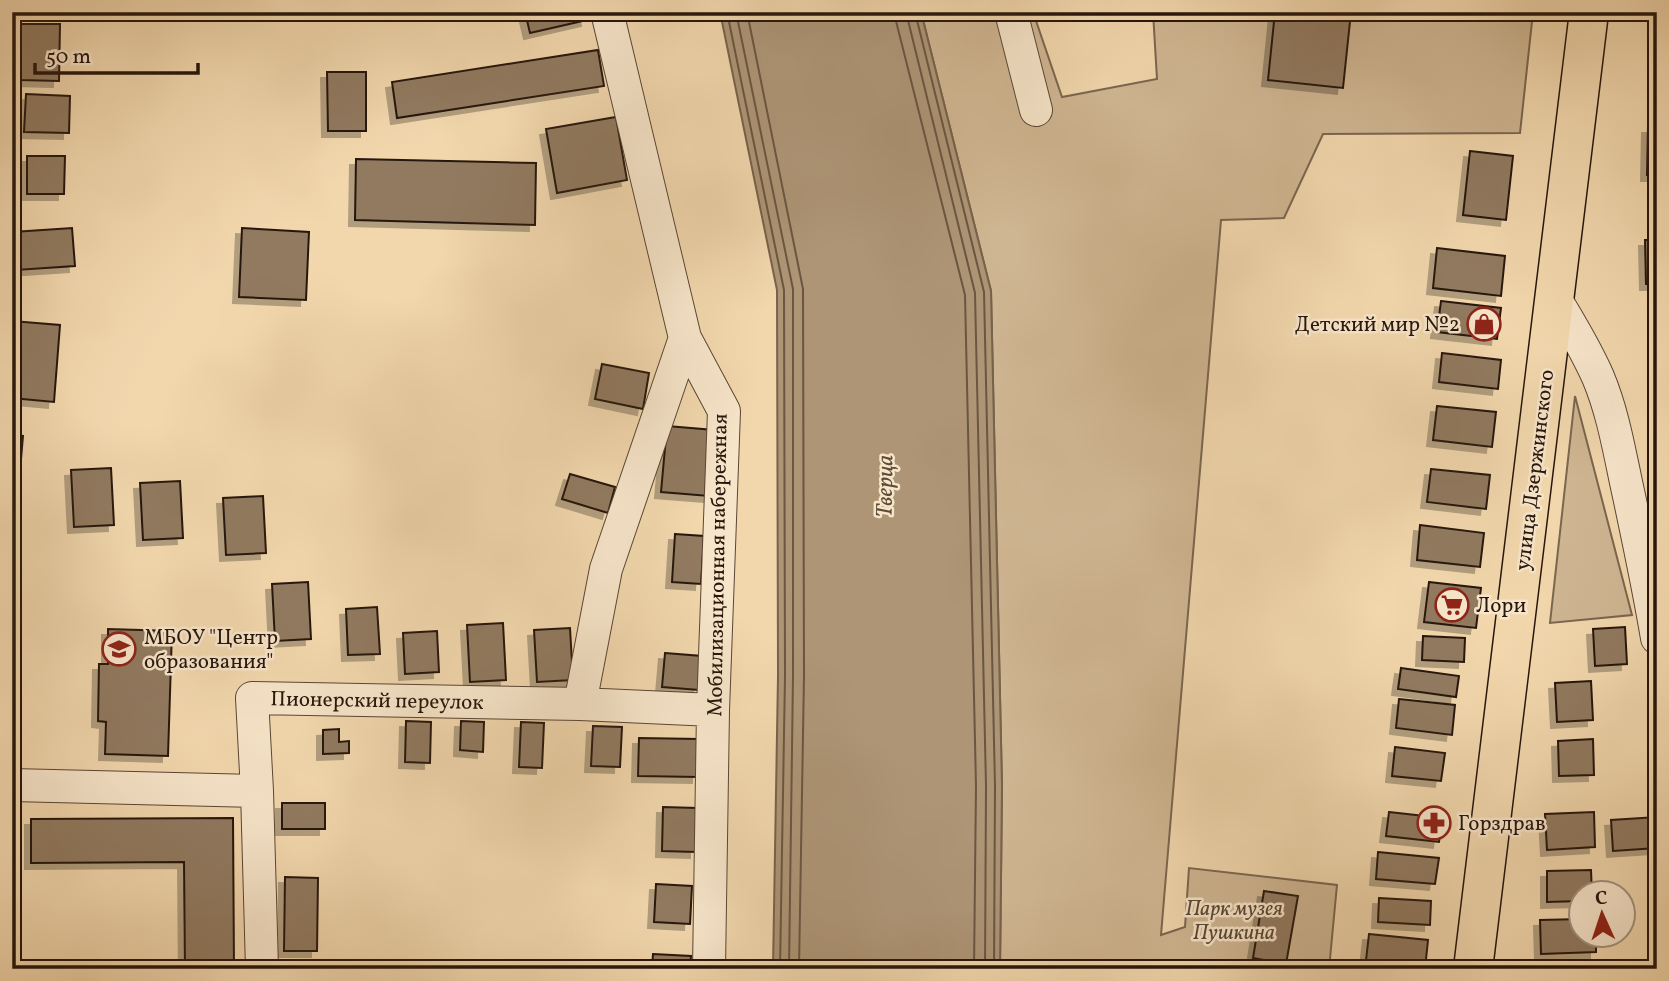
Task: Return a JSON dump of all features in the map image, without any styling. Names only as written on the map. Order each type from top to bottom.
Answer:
[{"type":"main road","name":"улица Дзержинского","points":[[1473,969],[1589,12]]},
{"type":"street","name":"Мобилизационная набережная","points":[[607,12],[685,338],[724,411],[713,710],[709,969]]},
{"type":"street","points":[[1011,12],[1036,110]]},
{"type":"street","points":[[1555,298],[1597,376],[1608,407],[1657,638]]},
{"type":"street","points":[[580,704],[606,569],[685,338]]},
{"type":"street","name":"Пионерский переулок","points":[[257,791],[252,698],[580,704],[713,710]]},
{"type":"street","points":[[12,785],[257,791],[262,969]]},
{"type":"green space","name":"Парк музея Пушкина","points":[[921,12],[1033,12],[1062,97],[1157,79],[1153,12],[1533,12],[1520,133],[1323,134],[1284,218],[1221,220],[1161,935],[1185,927],[1189,868],[1337,885],[1329,969],[1000,969],[1002,786],[991,291]]},
{"type":"green space","points":[[1575,396],[1632,615],[1550,623]]},
{"type":"water","name":"Тверца","points":[[720,12],[921,12],[991,291],[1002,786],[1000,969],[773,969],[778,676],[777,290]]},
{"type":"building","points":[[525,12],[585,12],[587,20],[530,33]]},
{"type":"building","points":[[1275,12],[1351,12],[1343,88],[1268,80]]},
{"type":"building","points":[[21,24],[60,24],[59,81],[20,80]]},
{"type":"building","points":[[598,50],[604,86],[397,118],[392,82]]},
{"type":"building","points":[[327,72],[366,72],[366,131],[328,131]]},
{"type":"building","points":[[26,94],[70,96],[69,133],[24,132]]},
{"type":"building","points":[[616,117],[627,180],[557,193],[546,129]]},
{"type":"building","points":[[1648,127],[1657,127],[1657,175],[1647,175]]},
{"type":"building","points":[[1470,151],[1513,156],[1506,220],[1463,215]]},
{"type":"building","points":[[27,156],[65,156],[64,194],[27,194]]},
{"type":"building","points":[[356,159],[536,163],[535,225],[355,220]]},
{"type":"building","points":[[72,228],[75,266],[16,270],[13,232]]},
{"type":"building","points":[[242,228],[309,232],[306,300],[239,297]]},
{"type":"building","points":[[1645,240],[1657,240],[1657,284],[1646,284]]},
{"type":"building","points":[[1437,248],[1505,256],[1501,296],[1433,288]]},
{"type":"building","points":[[1441,301],[1501,308],[1497,339],[1437,332]]},
{"type":"building","points":[[12,321],[60,325],[54,402],[12,398]]},
{"type":"building","points":[[1442,353],[1501,360],[1498,389],[1439,382]]},
{"type":"building","points":[[602,364],[649,373],[643,409],[595,399]]},
{"type":"building","points":[[1437,406],[1496,412],[1492,447],[1433,440]]},
{"type":"building","points":[[667,426],[714,430],[709,496],[661,492]]},
{"type":"building","points":[[12,435],[23,436],[20,471],[12,471]]},
{"type":"building","points":[[111,468],[114,525],[74,527],[71,470]]},
{"type":"building","points":[[1431,469],[1490,475],[1486,509],[1427,502]]},
{"type":"building","points":[[570,474],[615,487],[608,513],[562,499]]},
{"type":"building","points":[[180,481],[183,538],[143,540],[140,483]]},
{"type":"building","points":[[263,496],[266,553],[226,555],[223,498]]},
{"type":"building","points":[[1420,525],[1484,533],[1480,567],[1417,560]]},
{"type":"building","points":[[675,534],[704,536],[701,584],[672,582]]},
{"type":"building","points":[[308,582],[311,639],[275,641],[272,584]]},
{"type":"building","name":"Лори","points":[[1429,582],[1481,588],[1476,628],[1424,622]]},
{"type":"building","points":[[377,607],[380,654],[348,655],[346,609]]},
{"type":"building","points":[[503,623],[506,680],[470,682],[467,625]]},
{"type":"building","points":[[1625,627],[1627,664],[1595,666],[1593,629]]},
{"type":"building","points":[[570,628],[573,680],[537,682],[534,630]]},
{"type":"building","points":[[108,629],[172,631],[168,756],[105,754],[106,722],[98,721],[99,664],[108,664]]},
{"type":"building","points":[[437,631],[439,672],[405,674],[403,633]]},
{"type":"building","points":[[1423,636],[1465,638],[1464,662],[1422,660]]},
{"type":"building","points":[[665,653],[702,656],[699,690],[662,687]]},
{"type":"building","points":[[1401,668],[1459,676],[1456,697],[1398,689]]},
{"type":"building","points":[[1591,681],[1593,720],[1557,722],[1555,683]]},
{"type":"building","points":[[1399,699],[1455,705],[1452,735],[1396,728]]},
{"type":"building","points":[[406,721],[431,722],[430,763],[405,762]]},
{"type":"building","points":[[461,721],[484,722],[483,752],[460,750]]},
{"type":"building","points":[[521,722],[544,723],[542,768],[519,767]]},
{"type":"building","points":[[593,726],[622,727],[620,767],[591,766]]},
{"type":"building","points":[[339,729],[339,742],[349,741],[349,753],[323,754],[323,730]]},
{"type":"building","points":[[639,738],[699,739],[698,777],[638,776]]},
{"type":"building","points":[[1593,739],[1594,775],[1559,776],[1558,741]]},
{"type":"building","points":[[1395,747],[1445,753],[1441,781],[1392,776]]},
{"type":"building","points":[[282,803],[325,803],[325,829],[282,829]]},
{"type":"building","points":[[663,807],[697,808],[696,852],[662,851]]},
{"type":"building","points":[[1389,812],[1442,818],[1439,842],[1386,836]]},
{"type":"building","points":[[1594,812],[1595,847],[1547,850],[1545,814]]},
{"type":"building","points":[[1657,817],[1657,848],[1613,851],[1611,820]]},
{"type":"building","points":[[233,818],[234,969],[185,969],[184,862],[31,863],[31,819]]},
{"type":"building","points":[[1378,852],[1439,858],[1435,884],[1376,879]]},
{"type":"building","points":[[1591,870],[1591,880],[1568,880],[1568,901],[1547,902],[1547,871]]},
{"type":"building","points":[[285,877],[318,878],[317,951],[284,951]]},
{"type":"building","points":[[656,884],[692,886],[690,924],[654,922]]},
{"type":"building","points":[[1264,891],[1298,896],[1286,964],[1253,958]]},
{"type":"building","points":[[1379,898],[1431,901],[1430,925],[1378,922]]},
{"type":"building","points":[[1568,919],[1568,950],[1596,952],[1541,954],[1540,920]]},
{"type":"building","points":[[1369,934],[1428,940],[1425,969],[1365,969]]},
{"type":"building","points":[[653,954],[691,956],[690,969],[652,969]]},
{"type":"place","name":"Детский мир №2","points":[[1484,324]]},
{"type":"place","name":"Лори","points":[[1452,605]]},
{"type":"place","name":"МБОУ \"Центр образования\"","points":[[119,649]]},
{"type":"place","name":"Горздрав","points":[[1434,823]]}]
